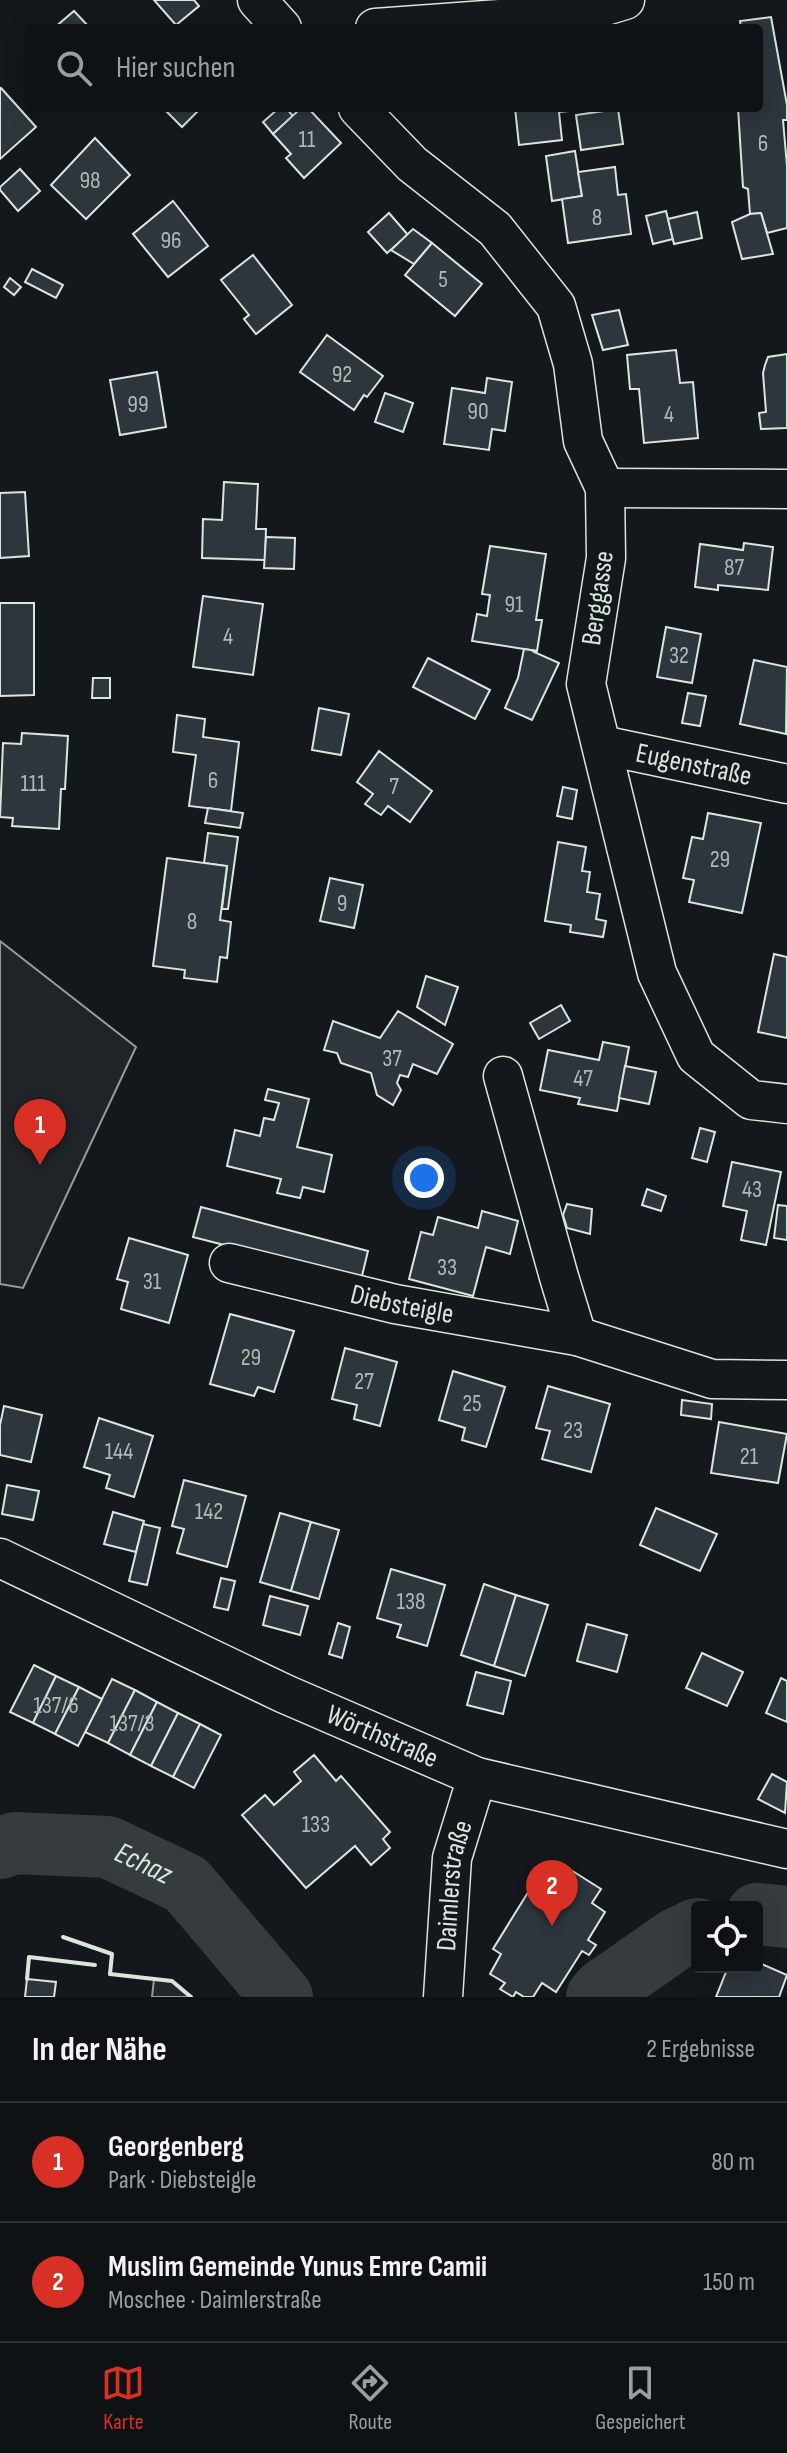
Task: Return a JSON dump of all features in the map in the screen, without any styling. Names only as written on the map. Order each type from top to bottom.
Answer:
[{"type":"street","points":[[257,0],[278,24]]},
{"type":"street","points":[[430,24],[582,13],[625,0]]},
{"type":"street","name":"Berggasse","points":[[362,112],[412,164],[495,229],[556,306],[573,364],[583,441],[605,488],[606,558],[586,684],[657,973],[696,1056],[751,1100],[787,1104]]},
{"type":"street","points":[[605,488],[787,489]]},
{"type":"street","name":"Eugenstraße","points":[[602,745],[787,784]]},
{"type":"street","points":[[503,1076],[577,1336]]},
{"type":"street","name":"Diebsteigle","points":[[229,1263],[395,1304],[577,1336],[712,1379],[787,1380]]},
{"type":"street","name":"Wörthstraße","points":[[0,1558],[285,1694],[477,1777],[787,1849]]},
{"type":"street","name":"Daimlerstraße","points":[[443,1997],[452,1858],[477,1777]]},
{"type":"shaded area","points":[[0,941],[136,1047],[23,1288],[0,1284]]},
{"type":"shaded area","points":[[154,1979],[172,1981],[191,1997],[152,1997]]},
{"type":"building","points":[[154,0],[194,0],[199,6],[175,24]]},
{"type":"building","points":[[74,11],[86,24],[59,24]]},
{"type":"building","points":[[771,17],[787,105],[787,120],[783,120],[787,228],[767,233],[761,213],[750,214],[748,189],[743,187],[738,112],[763,112],[763,24],[740,24],[740,21]]},
{"type":"building","points":[[0,89],[36,127],[0,159]]},
{"type":"building","points":[[167,112],[197,112],[182,127]]},
{"type":"building","points":[[274,112],[290,112],[293,116],[273,134],[263,122]]},
{"type":"building","points":[[297,112],[312,112],[341,143],[304,178],[286,158],[291,154],[273,134]]},
{"type":"building","points":[[515,112],[559,112],[562,140],[519,145]]},
{"type":"building","points":[[618,112],[623,144],[581,150],[576,115]]},
{"type":"building","points":[[95,138],[130,175],[86,219],[51,185]]},
{"type":"building","points":[[575,151],[582,196],[552,201],[546,156]]},
{"type":"building","points":[[615,167],[618,195],[626,194],[631,234],[568,243],[562,199],[582,196],[578,172]]},
{"type":"building","points":[[20,169],[40,191],[18,211],[0,187]]},
{"type":"building","points":[[173,201],[208,246],[168,277],[133,234]]},
{"type":"building","points":[[666,211],[673,239],[653,244],[646,216]]},
{"type":"building","points":[[697,212],[702,238],[674,244],[668,219]]},
{"type":"building","points":[[389,213],[408,235],[387,253],[368,232]]},
{"type":"building","points":[[761,213],[773,254],[742,259],[732,222]]},
{"type":"building","points":[[413,229],[432,243],[414,264],[391,250]]},
{"type":"building","points":[[432,243],[482,284],[455,316],[405,275]]},
{"type":"building","points":[[253,255],[292,305],[256,334],[244,319],[249,315],[221,280]]},
{"type":"building","points":[[32,269],[63,285],[56,298],[25,282]]},
{"type":"building","points":[[10,278],[21,287],[14,295],[4,287]]},
{"type":"building","points":[[619,310],[628,345],[603,350],[592,315]]},
{"type":"building","points":[[327,335],[383,376],[354,410],[300,372]]},
{"type":"building","points":[[676,350],[680,383],[693,382],[698,438],[644,443],[639,389],[630,389],[627,355]]},
{"type":"building","points":[[787,354],[787,428],[761,429],[759,413],[766,412],[765,365],[768,357]]},
{"type":"building","points":[[157,372],[166,427],[120,435],[110,380]]},
{"type":"building","points":[[487,378],[512,382],[505,431],[492,429],[489,450],[444,444],[452,388],[485,393]]},
{"type":"building","points":[[385,393],[413,403],[403,432],[375,422]]},
{"type":"building","points":[[224,482],[258,484],[256,529],[266,529],[265,560],[202,558],[203,519],[222,520]]},
{"type":"building","points":[[25,492],[29,556],[0,558],[0,493]]},
{"type":"building","points":[[266,537],[295,538],[294,569],[264,568]]},
{"type":"building","points":[[744,543],[773,547],[768,590],[718,585],[718,590],[695,587],[700,544],[743,550]]},
{"type":"building","points":[[490,546],[546,554],[536,620],[542,620],[537,651],[472,641],[477,614],[487,616],[490,595],[482,594]]},
{"type":"building","points":[[203,596],[263,604],[253,675],[193,667]]},
{"type":"building","points":[[0,603],[34,603],[34,695],[0,696]]},
{"type":"building","points":[[666,627],[701,634],[692,683],[657,677]]},
{"type":"building","points":[[524,649],[537,651],[534,652],[559,663],[532,720],[505,708],[518,678]]},
{"type":"building","points":[[428,658],[490,690],[475,719],[413,687]]},
{"type":"building","points":[[754,660],[787,667],[786,734],[740,724]]},
{"type":"building","points":[[93,678],[110,678],[110,698],[92,698]]},
{"type":"building","points":[[688,693],[706,696],[700,726],[682,723]]},
{"type":"building","points":[[319,708],[349,714],[341,755],[312,750]]},
{"type":"building","points":[[177,715],[205,719],[203,737],[239,742],[231,811],[189,806],[196,755],[173,752]]},
{"type":"building","points":[[22,733],[68,736],[59,829],[12,826],[13,818],[0,817],[3,743],[21,744]]},
{"type":"building","points":[[379,751],[432,791],[410,822],[388,806],[381,815],[365,804],[373,794],[357,782]]},
{"type":"building","points":[[563,787],[577,790],[572,819],[557,816]]},
{"type":"building","points":[[208,808],[243,813],[240,828],[205,823]]},
{"type":"building","points":[[708,813],[761,823],[742,913],[689,902],[694,880],[683,878],[692,837],[703,839]]},
{"type":"building","points":[[208,833],[238,837],[228,909],[222,909],[227,866],[204,863]]},
{"type":"building","points":[[558,842],[586,847],[582,871],[590,872],[587,892],[600,894],[596,919],[606,921],[603,937],[570,932],[571,925],[545,921]]},
{"type":"building","points":[[167,858],[227,866],[220,920],[231,922],[227,958],[220,957],[217,982],[184,978],[185,970],[153,966]]},
{"type":"building","points":[[330,878],[363,885],[354,928],[320,921]]},
{"type":"building","points":[[774,954],[787,957],[787,1038],[758,1032]]},
{"type":"building","points":[[426,976],[458,987],[445,1025],[417,1007]]},
{"type":"building","points":[[561,1005],[570,1021],[539,1039],[530,1023]]},
{"type":"building","points":[[398,1011],[453,1044],[437,1074],[413,1064],[408,1077],[400,1075],[397,1083],[401,1090],[393,1105],[377,1095],[371,1073],[341,1063],[337,1053],[324,1050],[333,1021],[380,1038]]},
{"type":"building","points":[[603,1042],[629,1047],[617,1111],[578,1104],[580,1098],[540,1090],[548,1050],[599,1060]]},
{"type":"building","points":[[625,1066],[656,1072],[649,1104],[619,1098]]},
{"type":"building","points":[[268,1089],[309,1099],[297,1147],[332,1155],[324,1192],[303,1187],[300,1198],[277,1193],[281,1179],[227,1166],[235,1130],[260,1136],[264,1118],[274,1120],[279,1103],[265,1100]]},
{"type":"building","points":[[700,1128],[715,1132],[707,1162],[692,1158]]},
{"type":"building","points":[[732,1162],[781,1172],[766,1245],[741,1240],[747,1211],[723,1206]]},
{"type":"building","points":[[647,1189],[666,1196],[661,1211],[642,1205]]},
{"type":"building","points":[[567,1204],[592,1209],[590,1234],[567,1228],[563,1215]]},
{"type":"building","points":[[778,1205],[787,1206],[787,1240],[774,1238]]},
{"type":"building","points":[[201,1207],[368,1251],[361,1280],[193,1237]]},
{"type":"building","points":[[482,1211],[518,1221],[510,1254],[486,1247],[473,1296],[409,1279],[421,1232],[433,1235],[438,1217],[478,1228]]},
{"type":"building","points":[[129,1238],[188,1255],[169,1323],[121,1309],[128,1282],[117,1279]]},
{"type":"building","points":[[230,1314],[294,1331],[274,1392],[258,1387],[254,1396],[210,1384]]},
{"type":"building","points":[[345,1348],[397,1362],[380,1426],[354,1419],[357,1405],[332,1399]]},
{"type":"building","points":[[453,1371],[505,1387],[486,1447],[462,1440],[465,1428],[439,1420]]},
{"type":"building","points":[[548,1386],[610,1404],[591,1472],[542,1459],[550,1431],[536,1428]]},
{"type":"building","points":[[682,1400],[712,1404],[711,1419],[681,1415]]},
{"type":"building","points":[[4,1406],[42,1415],[31,1462],[0,1455],[0,1425]]},
{"type":"building","points":[[99,1418],[153,1436],[134,1497],[106,1488],[110,1475],[84,1467]]},
{"type":"building","points":[[719,1422],[787,1434],[778,1483],[711,1473]]},
{"type":"building","points":[[184,1480],[246,1496],[227,1567],[177,1553],[184,1529],[172,1526]]},
{"type":"building","points":[[7,1485],[39,1491],[33,1520],[2,1514]]},
{"type":"building","points":[[656,1508],[717,1534],[700,1571],[640,1545]]},
{"type":"building","points":[[113,1512],[144,1521],[136,1552],[104,1544]]},
{"type":"building","points":[[280,1513],[311,1522],[291,1591],[260,1582]]},
{"type":"building","points":[[311,1522],[339,1530],[319,1599],[291,1591]]},
{"type":"building","points":[[143,1524],[160,1528],[147,1585],[129,1581]]},
{"type":"building","points":[[391,1569],[445,1585],[427,1646],[397,1637],[401,1625],[377,1618]]},
{"type":"building","points":[[221,1578],[235,1581],[228,1610],[214,1607]]},
{"type":"building","points":[[484,1584],[516,1595],[494,1666],[461,1655]]},
{"type":"building","points":[[516,1595],[548,1605],[525,1676],[494,1666]]},
{"type":"building","points":[[270,1596],[308,1606],[300,1635],[263,1625]]},
{"type":"building","points":[[338,1623],[350,1627],[342,1658],[329,1654]]},
{"type":"building","points":[[587,1624],[627,1635],[617,1672],[577,1661]]},
{"type":"building","points":[[702,1653],[743,1672],[727,1706],[686,1688]]},
{"type":"building","points":[[34,1665],[56,1676],[33,1723],[10,1712]]},
{"type":"building","points":[[476,1672],[511,1681],[503,1714],[467,1705]]},
{"type":"building","points":[[56,1676],[79,1687],[55,1734],[33,1723]]},
{"type":"building","points":[[781,1678],[787,1681],[787,1722],[766,1713]]},
{"type":"building","points":[[112,1679],[135,1690],[108,1743],[85,1732]]},
{"type":"building","points":[[79,1687],[102,1699],[78,1746],[55,1734]]},
{"type":"building","points":[[135,1690],[157,1702],[130,1755],[108,1743]]},
{"type":"building","points":[[157,1702],[178,1713],[151,1766],[130,1755]]},
{"type":"building","points":[[178,1713],[200,1724],[173,1777],[151,1766]]},
{"type":"building","points":[[200,1724],[221,1735],[194,1788],[173,1777]]},
{"type":"building","points":[[314,1755],[336,1781],[341,1776],[390,1832],[383,1839],[390,1848],[371,1865],[355,1846],[306,1888],[242,1815],[265,1795],[274,1805],[301,1781],[294,1772]]},
{"type":"building","points":[[772,1774],[787,1782],[785,1813],[758,1799]]},
{"type":"building","points":[[563,1865],[601,1889],[592,1903],[605,1912],[588,1940],[596,1945],[589,1955],[582,1951],[556,1992],[542,1983],[533,1997],[524,1997],[516,1992],[513,1997],[500,1989],[505,1983],[490,1974],[501,1954],[493,1949],[535,1881],[548,1889]]},
{"type":"building","points":[[763,1965],[787,1975],[779,1997],[716,1997],[726,1973],[763,1973]]},
{"type":"building","points":[[27,1979],[56,1982],[54,1997],[25,1997]]},
{"type":"waterway","name":"Echaz","points":[[0,1848],[15,1843],[108,1847],[186,1884],[282,1997]]},
{"type":"waterway","name":"Echaz","points":[[763,1915],[787,1917]]},
{"type":"waterway","name":"Echaz","points":[[597,1997],[676,1939],[691,1932]]},
{"type":"wall","points":[[63,1937],[112,1954],[110,1974]]},
{"type":"wall","points":[[27,1979],[29,1957],[95,1965]]},
{"type":"wall","points":[[110,1974],[172,1981],[191,1997]]},
{"type":"place","name":"Georgenberg","points":[[40,1165]]},
{"type":"place","name":"Muslim Gemeinde Yunus Emre Camii","points":[[552,1926]]}]
